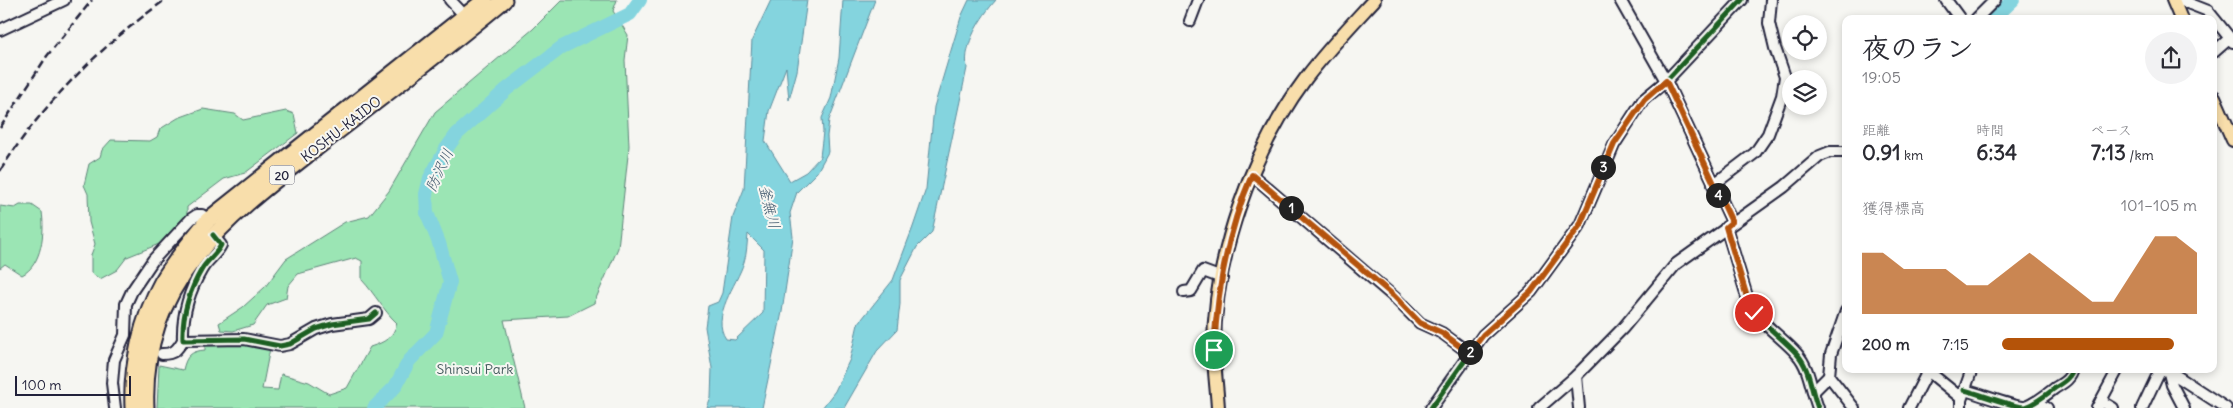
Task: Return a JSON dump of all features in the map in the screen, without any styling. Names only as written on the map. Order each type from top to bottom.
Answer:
[{"type":"highway","name":"KOSHU-KAIDO","points":[[133,408],[135,371],[140,338],[162,283],[183,252],[460,10],[485,0]]},
{"type":"highway","name":"KOSHU-KAIDO","points":[[460,10],[504,0]]},
{"type":"highway","name":"KOSHU-KAIDO","points":[[146,408],[148,370],[154,336],[160,317],[168,296],[211,228]]},
{"type":"main road","points":[[1218,408],[1214,350],[1216,320],[1222,278],[1237,210],[1278,122],[1306,78],[1374,0]]},
{"type":"main road","points":[[2174,0],[2180,15]]},
{"type":"main road","points":[[2217,103],[2232,134]]},
{"type":"street","points":[[0,30],[64,0]]},
{"type":"street","points":[[1190,21],[1198,0]]},
{"type":"street","points":[[1620,0],[1666,81],[1713,185],[1729,225],[1749,303],[1754,313],[1797,354],[1804,364],[1818,408]]},
{"type":"street","points":[[1431,408],[1483,335],[1531,292],[1580,225],[1614,144],[1644,100],[1666,81],[1742,0]]},
{"type":"street","points":[[1713,185],[1755,154],[1768,134],[1782,96],[1785,77],[1769,23],[1771,0]]},
{"type":"street","points":[[1946,0],[1957,15]]},
{"type":"street","points":[[1980,15],[1995,0]]},
{"type":"street","points":[[2180,0],[2208,11],[2212,15]]},
{"type":"street","points":[[2217,20],[2230,33],[2217,48]]},
{"type":"street","points":[[1539,408],[1576,376],[1623,328],[1676,264],[1784,187],[1820,156],[1830,152],[1842,152]]},
{"type":"street","points":[[1252,175],[1394,296],[1420,323],[1442,333],[1469,353]]},
{"type":"street","points":[[115,408],[112,382],[114,360],[124,347],[126,304],[132,291],[153,260],[197,215],[202,215],[221,245],[202,269],[187,303],[183,324],[183,340],[177,350],[170,354],[162,354]]},
{"type":"street","points":[[1184,292],[1191,291],[1204,271],[1222,278]]},
{"type":"street","points":[[183,340],[244,339],[280,346],[290,344],[316,329],[332,324],[369,319],[376,313]]},
{"type":"street","points":[[1813,392],[1829,376],[1832,354],[1842,323]]},
{"type":"street","points":[[1909,408],[1926,373]]},
{"type":"street","points":[[1932,373],[1962,399]]},
{"type":"street","points":[[1962,399],[1971,373]]},
{"type":"street","points":[[1962,399],[1983,394],[2018,407],[2034,403],[2068,379],[2071,373]]},
{"type":"street","points":[[2113,408],[2099,404],[2116,373]]},
{"type":"street","points":[[2142,408],[2162,373]]},
{"type":"street","points":[[2166,373],[2184,408]]},
{"type":"street","points":[[2169,373],[2226,408]]},
{"type":"street","points":[[1576,376],[1579,408]]},
{"type":"street","points":[[1829,376],[1854,408]]},
{"type":"street","points":[[2034,403],[2047,408]]},
{"type":"green space","name":"Shinsui Park","points":[[562,0],[617,0],[613,11],[628,35],[625,60],[629,146],[618,248],[594,303],[568,316],[504,320],[525,408],[157,408],[159,365],[183,370],[190,355],[205,350],[205,343],[237,343],[270,348],[262,389],[278,390],[281,374],[309,382],[329,394],[347,388],[370,347],[388,339],[397,323],[362,280],[362,261],[356,258],[298,274],[288,286],[286,298],[267,305],[253,325],[233,331],[221,330],[219,323],[243,307],[265,287],[286,259],[345,222],[369,216],[389,191],[435,112],[533,29]]},
{"type":"green space","points":[[203,109],[235,114],[243,120],[286,111],[294,114],[298,133],[245,173],[224,179],[187,207],[187,214],[159,244],[127,257],[117,270],[100,279],[91,273],[91,255],[95,244],[89,222],[88,194],[84,185],[89,164],[100,157],[102,150],[111,140],[150,141],[157,137],[160,129],[178,118]]},
{"type":"green space","points":[[20,205],[32,205],[42,212],[43,220],[41,247],[38,256],[29,270],[22,275],[5,264],[0,268],[0,206],[15,208]]},
{"type":"water","name":"釜無川","points":[[771,0],[807,0],[797,71],[789,100],[786,67],[769,111],[765,141],[790,181],[806,172],[820,157],[823,132],[822,118],[831,98],[839,58],[843,0],[875,0],[829,120],[828,152],[817,172],[797,192],[790,213],[793,237],[782,312],[762,408],[707,408],[711,398],[712,368],[705,327],[708,306],[718,302],[722,293],[733,217],[744,189],[752,40]],"holes":[[[748,234],[764,250],[763,313],[735,340],[726,339],[722,330],[721,320],[726,300],[744,262]]]},
{"type":"water","points":[[969,0],[996,0],[979,23],[970,40],[966,59],[967,68],[932,232],[917,247],[900,280],[897,330],[877,351],[844,408],[822,408],[835,391],[850,359],[858,324],[893,280],[913,227],[926,189],[934,107],[961,17]]},
{"type":"waterway","name":"防沢川","points":[[374,408],[395,387],[409,361],[436,333],[450,282],[439,243],[427,213],[426,194],[430,178],[446,149],[457,134],[507,89],[562,47],[630,14],[640,0]]},
{"type":"waterway","points":[[1997,15],[2013,0]]},
{"type":"tunnel","points":[[127,348],[144,351]]},
{"type":"railway","points":[[0,128],[47,56],[92,0]]},
{"type":"railway","points":[[0,171],[35,122],[74,78],[118,37],[165,0]]},
{"type":"cycle path","points":[[1431,408],[1483,335],[1531,292],[1580,225],[1614,145],[1643,100],[1666,81],[1742,0]]},
{"type":"cycle path","points":[[1252,175],[1394,297],[1420,323],[1442,333],[1469,353]]},
{"type":"cycle path","points":[[1726,227],[1749,303],[1771,330],[1797,354],[1805,366],[1818,408]]},
{"type":"cycle path","points":[[213,235],[221,245],[204,266],[193,286],[185,313],[183,340],[244,339],[280,346],[290,344],[316,329],[332,324],[369,319],[376,313]]},
{"type":"cycle path","points":[[1964,390],[2025,407],[2037,402],[2069,378],[2071,373]]},
{"type":"route","points":[[1214,350],[1220,288],[1227,248],[1237,210],[1252,175],[1394,296],[1420,323],[1442,333],[1469,353],[1483,335],[1531,292],[1564,244],[1580,225],[1614,144],[1644,100],[1666,81],[1713,185],[1732,222],[1726,227],[1746,294],[1754,313]]}]
